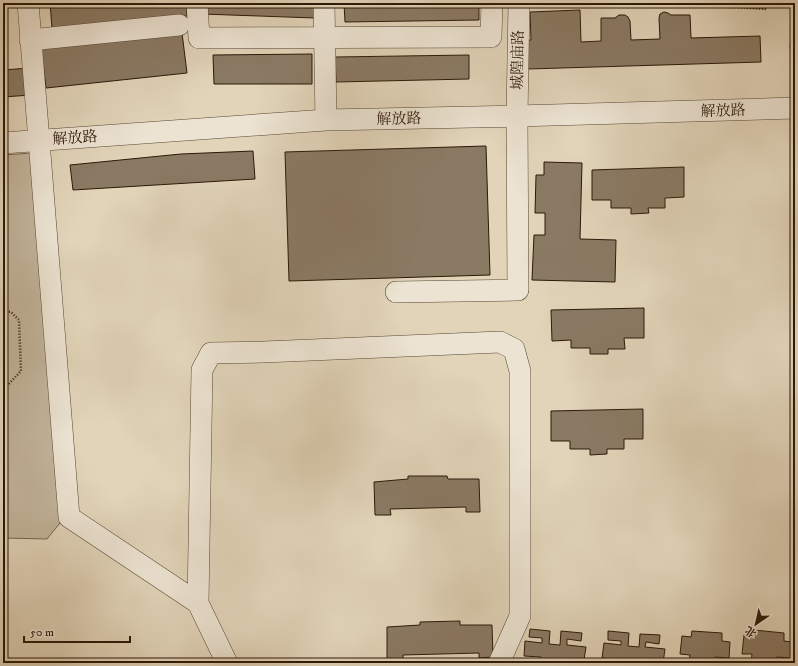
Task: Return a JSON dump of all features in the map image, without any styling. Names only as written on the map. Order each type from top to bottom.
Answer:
[{"type":"street","points":[[28,3],[69,517],[198,603]]},
{"type":"street","points":[[197,3],[198,38],[491,37],[492,3]]},
{"type":"street","points":[[324,3],[326,120]]},
{"type":"street","name":"城隍庙路","points":[[396,292],[518,290],[518,3]]},
{"type":"street","points":[[30,40],[179,25]]},
{"type":"street","name":"解放路","points":[[3,143],[326,120],[795,108]]},
{"type":"street","points":[[227,663],[198,603],[202,370],[210,353],[500,342],[514,349],[520,370],[520,616],[499,663]]},
{"type":"path","points":[[657,3],[766,8],[766,3]]},
{"type":"path","points":[[3,311],[11,312],[19,320],[21,371],[3,390]]},
{"type":"shaded area","points":[[657,3],[766,3],[766,9]]},
{"type":"shaded area","points":[[33,153],[60,523],[47,539],[3,538],[3,155]]},
{"type":"building","points":[[50,3],[186,3],[187,16],[52,28]]},
{"type":"building","points":[[202,3],[315,3],[315,18],[202,14]]},
{"type":"building","points":[[344,3],[479,3],[479,20],[345,22]]},
{"type":"building","points":[[580,10],[581,42],[601,41],[601,18],[615,18],[619,15],[625,15],[630,21],[631,40],[660,39],[659,18],[660,14],[664,12],[671,15],[690,15],[691,38],[760,36],[761,62],[528,69],[522,41],[531,40],[530,12]]},
{"type":"building","points":[[182,33],[187,73],[46,88],[41,48]]},
{"type":"building","points":[[792,36],[795,36],[795,58],[791,57],[790,45],[792,45]]},
{"type":"building","points":[[312,54],[312,84],[214,84],[213,55]]},
{"type":"building","points":[[469,55],[469,79],[336,82],[335,57]]},
{"type":"building","points":[[29,68],[31,95],[3,97],[3,70]]},
{"type":"building","points":[[486,146],[490,275],[289,281],[285,152]]},
{"type":"building","points":[[253,151],[255,179],[73,190],[70,165],[181,154]]},
{"type":"building","points":[[544,162],[582,163],[580,239],[616,240],[615,282],[532,280],[534,235],[545,235],[545,213],[535,213],[536,175],[544,175]]},
{"type":"building","points":[[684,167],[684,197],[665,198],[665,208],[648,208],[649,213],[631,214],[631,208],[611,208],[611,200],[592,200],[592,170]]},
{"type":"building","points":[[644,308],[644,338],[624,338],[625,349],[608,349],[608,354],[590,354],[590,348],[571,348],[571,340],[552,341],[551,310]]},
{"type":"building","points":[[643,409],[643,439],[624,439],[624,449],[607,449],[607,454],[590,455],[590,449],[570,449],[570,441],[551,441],[551,411]]},
{"type":"building","points":[[408,476],[447,476],[448,479],[479,479],[480,512],[466,512],[466,507],[390,509],[391,515],[375,515],[374,482],[408,479]]},
{"type":"building","points":[[460,621],[460,625],[492,625],[493,657],[479,658],[479,653],[403,655],[403,660],[387,661],[387,627],[420,625],[420,622]]},
{"type":"building","points":[[530,629],[550,631],[549,644],[560,645],[561,631],[582,633],[581,641],[567,639],[567,645],[586,647],[584,660],[568,659],[568,663],[540,663],[541,657],[524,656],[525,641],[542,643],[542,638],[529,637]]},
{"type":"building","points":[[754,630],[784,633],[784,641],[792,642],[791,658],[777,657],[776,663],[751,663],[752,654],[742,654],[744,635],[753,636]]},
{"type":"building","points":[[608,631],[629,633],[628,646],[639,647],[640,634],[660,635],[659,644],[646,642],[645,647],[665,649],[663,663],[619,663],[619,660],[602,658],[604,643],[621,645],[621,641],[608,640]]},
{"type":"building","points":[[692,631],[722,633],[722,641],[730,642],[729,658],[715,657],[714,663],[689,663],[690,655],[680,654],[682,636],[691,637]]}]
